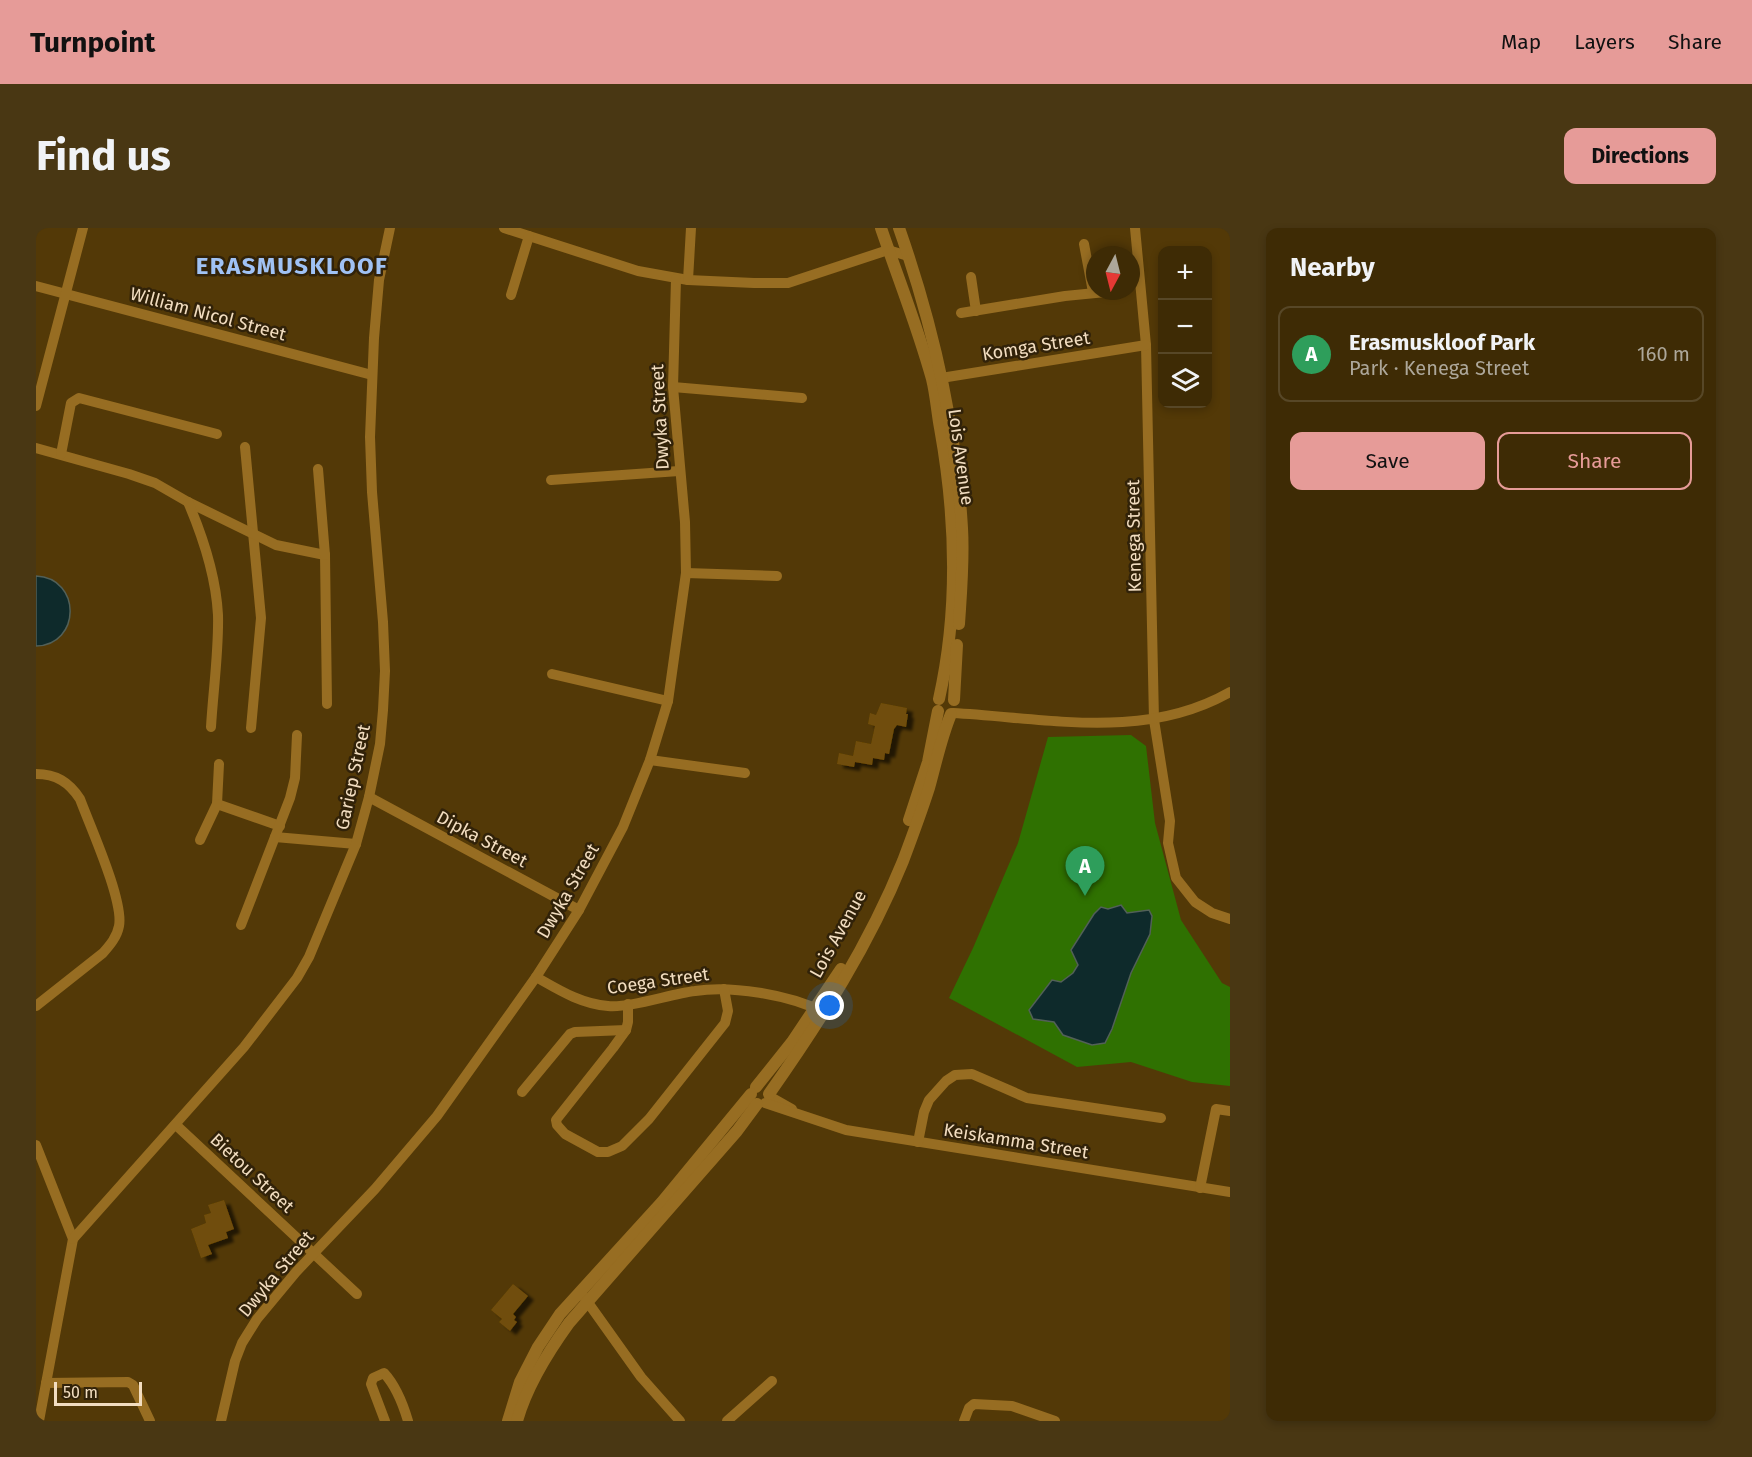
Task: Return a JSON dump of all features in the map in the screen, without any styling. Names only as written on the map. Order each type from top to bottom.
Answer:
[{"type":"street","points":[[36,406],[83,228]]},
{"type":"street","name":"Gariep Street","points":[[73,1239],[244,1047],[297,978],[309,957],[356,844],[380,744],[385,671],[372,492],[372,375],[379,280],[390,228]]},
{"type":"street","points":[[504,228],[638,271],[688,280],[788,283],[888,250],[908,256]]},
{"type":"street","points":[[688,280],[691,228]]},
{"type":"street","name":"Lois Avenue","points":[[820,1010],[876,903],[900,848],[927,762],[948,657],[953,558],[952,520],[937,379],[881,228]]},
{"type":"street","name":"Kenega Street","points":[[1135,228],[1135,246]]},
{"type":"street","points":[[888,250],[900,230]]},
{"type":"street","name":"Lois Avenue","points":[[518,1421],[533,1381],[584,1296],[662,1202],[761,1096],[861,950],[888,898],[918,821],[937,752],[954,708],[962,528],[951,429],[900,230]]},
{"type":"street","points":[[511,295],[529,236]]},
{"type":"street","points":[[1083,244],[1086,258]]},
{"type":"street","points":[[970,278],[976,311]]},
{"type":"street","name":"Dwyka Street","points":[[221,1421],[235,1361],[242,1343],[274,1297],[375,1189],[437,1116],[536,977],[579,910],[623,826],[650,760],[668,701],[686,573],[685,522],[673,387],[676,279]]},
{"type":"street","name":"William Nicol Street","points":[[36,286],[372,375]]},
{"type":"street","points":[[961,313],[1086,293]]},
{"type":"street","name":"Kenega Street","points":[[1138,300],[1146,345],[1154,720],[1170,821],[1168,843],[1176,878],[1195,902],[1203,908],[1230,919]]},
{"type":"street","name":"Komga Street","points":[[937,379],[1146,345]]},
{"type":"street","points":[[673,387],[802,398]]},
{"type":"street","points":[[61,454],[71,403],[74,399],[79,398],[217,434]]},
{"type":"street","points":[[245,447],[261,618],[251,728]]},
{"type":"street","points":[[36,448],[155,483],[276,545],[325,555]]},
{"type":"street","points":[[318,469],[325,555],[327,704]]},
{"type":"street","points":[[551,480],[679,471]]},
{"type":"street","points":[[189,502],[200,530],[214,587],[218,615],[211,727]]},
{"type":"street","points":[[686,573],[777,576]]},
{"type":"street","points":[[552,674],[668,701]]},
{"type":"street","points":[[954,708],[947,696],[939,705],[944,715],[954,708],[1063,723],[1154,720],[1199,707],[1229,693],[1230,705]]},
{"type":"street","points":[[241,925],[290,798],[295,778],[297,735]]},
{"type":"street","points":[[650,760],[745,773]]},
{"type":"street","points":[[200,840],[217,804],[219,764]]},
{"type":"street","points":[[36,774],[55,777],[67,782],[80,799],[118,902],[119,925],[110,945],[103,953],[36,1006]]},
{"type":"street","name":"Dipka Street","points":[[369,797],[579,910]]},
{"type":"street","points":[[217,804],[280,826]]},
{"type":"street","points":[[275,837],[356,844]]},
{"type":"street","name":"Coega Street","points":[[536,977],[582,1002],[611,1006],[694,991],[724,990],[785,999],[820,1010]]},
{"type":"street","points":[[628,1004],[626,1030],[556,1120],[557,1125],[565,1134],[598,1152],[616,1150],[649,1119],[725,1023],[728,1011],[724,990]]},
{"type":"street","points":[[522,1092],[570,1034],[626,1030]]},
{"type":"street","points":[[918,1142],[929,1100],[946,1081],[956,1075],[965,1074],[972,1074],[1027,1098],[1161,1118]]},
{"type":"street","name":"Keiskamma Street","points":[[761,1096],[791,1108],[799,1115],[846,1130],[1230,1192]]},
{"type":"street","points":[[1200,1188],[1216,1109],[1230,1111]]},
{"type":"street","name":"Bietou Street","points":[[176,1125],[357,1294]]},
{"type":"street","points":[[36,1145],[73,1239],[39,1421]]},
{"type":"street","points":[[584,1296],[641,1377],[680,1421]]},
{"type":"street","name":"Lois Avenue","points":[[508,1421],[520,1382],[538,1347],[560,1314],[584,1296]]},
{"type":"street","points":[[385,1421],[371,1384],[373,1378],[384,1373],[401,1400],[408,1421]]},
{"type":"street","points":[[46,1383],[128,1382],[134,1385],[150,1421]]},
{"type":"street","points":[[728,1421],[772,1382]]},
{"type":"street","points":[[964,1421],[969,1408],[974,1404],[1012,1406],[1055,1421]]},
{"type":"green space","points":[[1131,735],[1146,746],[1155,823],[1181,920],[1222,983],[1230,987],[1230,1086],[1192,1082],[1131,1062],[1077,1067],[949,998],[1018,843],[1048,737]]},
{"type":"water","points":[[36,576],[51,580],[62,588],[68,599],[70,611],[68,624],[61,635],[51,643],[36,646]]},
{"type":"water","points":[[1121,905],[1127,913],[1149,910],[1152,916],[1150,934],[1131,973],[1105,1043],[1092,1045],[1063,1035],[1054,1022],[1033,1019],[1029,1010],[1052,980],[1061,982],[1073,973],[1078,965],[1071,950],[1094,914],[1101,907],[1108,909]]},
{"type":"building","points":[[881,703],[907,708],[906,714],[908,714],[906,727],[897,725],[894,729],[889,754],[885,753],[884,760],[873,758],[872,765],[855,762],[854,767],[837,764],[839,753],[853,756],[856,741],[871,744],[875,726],[868,724],[870,713],[876,715]]},
{"type":"building","points":[[224,1200],[234,1229],[226,1232],[228,1238],[208,1245],[212,1254],[201,1258],[191,1229],[206,1223],[204,1215],[211,1213],[208,1205]]},
{"type":"building","points":[[513,1284],[528,1296],[513,1314],[517,1322],[510,1331],[499,1322],[502,1319],[491,1310]]},
{"type":"place","name":"Erasmuskloof Park","points":[[1085,896]]},
{"type":"district","name":"ERASMUSKLOOF","points":[[292,266]]}]
